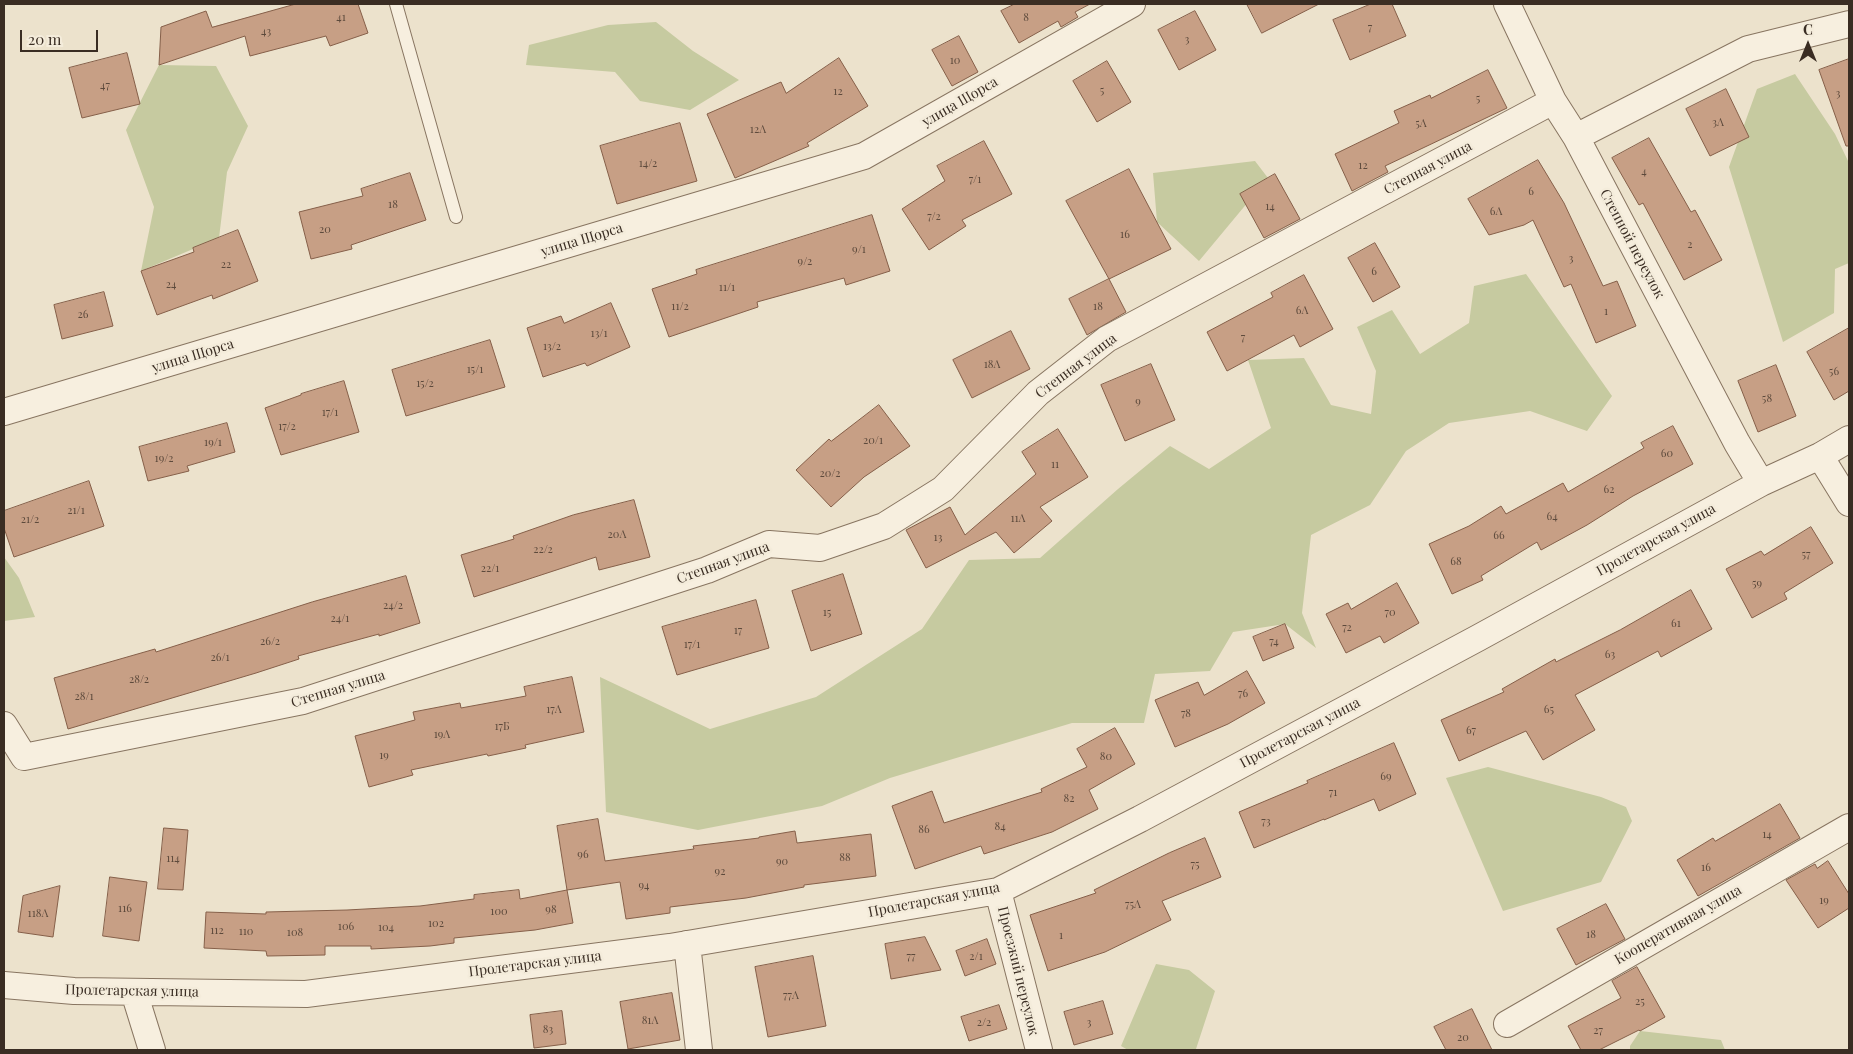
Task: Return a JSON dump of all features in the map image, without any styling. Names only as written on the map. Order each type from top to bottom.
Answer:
[{"type":"street","name":"улица Щорса","points":[[4,412],[864,156],[1132,4]]},
{"type":"street","name":"Степной переулок","points":[[1507,4],[1553,101],[1576,137],[1737,443],[1761,483]]},
{"type":"street","points":[[1576,137],[1748,49],[1849,24]]},
{"type":"street","name":"Степная улица","points":[[4,725],[24,757],[303,701],[706,570],[769,544],[820,548],[884,526],[943,489],[1038,393],[1106,339],[1553,101]]},
{"type":"street","name":"Пролетарская улица","points":[[4,985],[74,991],[306,994],[687,944],[998,891],[1140,819],[1478,638],[1761,483],[1820,456],[1849,439]]},
{"type":"street","points":[[1820,456],[1849,503]]},
{"type":"street","name":"Кооперативная улица","points":[[1507,1024],[1849,826]]},
{"type":"street","name":"Проезжий переулок","points":[[998,891],[1039,1050]]},
{"type":"street","points":[[687,944],[699,1050]]},
{"type":"street","points":[[134,992],[152,1050]]},
{"type":"lane","points":[[396,4],[456,217]]},
{"type":"green space","points":[[656,22],[693,51],[739,80],[690,110],[640,101],[615,72],[526,65],[529,45],[608,25]]},
{"type":"green space","points":[[159,65],[216,66],[248,126],[227,172],[219,238],[141,271],[154,207],[126,130]]},
{"type":"green space","points":[[1795,74],[1835,134],[1849,163],[1849,263],[1835,269],[1834,313],[1783,342],[1729,167],[1757,89]]},
{"type":"green space","points":[[1255,161],[1268,178],[1199,261],[1157,222],[1153,173]]},
{"type":"green space","points":[[1526,274],[1612,396],[1587,431],[1530,411],[1449,423],[1406,451],[1370,505],[1311,535],[1302,613],[1316,648],[1285,624],[1233,632],[1210,671],[1155,674],[1144,723],[1072,723],[890,778],[822,806],[698,830],[606,812],[600,677],[710,729],[816,697],[922,629],[969,560],[1040,558],[1170,446],[1209,469],[1271,428],[1248,360],[1304,358],[1331,405],[1371,414],[1376,371],[1357,327],[1392,310],[1420,354],[1469,323],[1474,286]]},
{"type":"green space","points":[[4,557],[19,578],[35,617],[4,621]]},
{"type":"green space","points":[[1488,767],[1601,797],[1626,807],[1632,821],[1601,882],[1503,911],[1446,778]]},
{"type":"green space","points":[[1156,964],[1189,970],[1215,991],[1196,1049],[1128,1050],[1121,1046]]},
{"type":"green space","points":[[1640,1031],[1721,1040],[1725,1050],[1630,1050],[1630,1046]]},
{"type":"building","points":[[296,4],[358,4],[368,33],[330,46],[326,36],[250,56],[245,36],[159,65],[161,27],[206,11],[212,27]]},
{"type":"building","points":[[1015,4],[1090,4],[1075,12],[1078,17],[1061,27],[1058,21],[1019,43],[1001,11]]},
{"type":"building","points":[[1247,4],[1319,4],[1262,33]]},
{"type":"building","points":[[1371,4],[1392,4],[1406,36],[1350,60],[1333,20]]},
{"type":"building","points":[[1195,11],[1216,50],[1179,70],[1158,30]]},
{"type":"building","points":[[959,36],[978,72],[952,86],[932,50]]},
{"type":"building","points":[[127,53],[140,104],[82,118],[69,68]]},
{"type":"building","points":[[839,58],[868,106],[807,143],[809,146],[735,178],[707,114],[781,82],[786,93]]},
{"type":"building","points":[[1849,59],[1849,146],[1846,146],[1819,70]]},
{"type":"building","points":[[1107,61],[1131,102],[1097,122],[1073,81]]},
{"type":"building","points":[[1488,70],[1507,108],[1385,166],[1388,172],[1352,191],[1335,154],[1399,123],[1394,111],[1430,95],[1431,98]]},
{"type":"building","points":[[1726,89],[1749,137],[1710,156],[1686,109]]},
{"type":"building","points":[[680,123],[697,181],[617,204],[600,146]]},
{"type":"building","points":[[1649,138],[1691,212],[1695,210],[1722,260],[1684,280],[1643,203],[1639,205],[1612,158]]},
{"type":"building","points":[[984,141],[1012,194],[962,220],[966,226],[929,250],[902,209],[945,181],[937,166]]},
{"type":"building","points":[[1538,160],[1564,203],[1603,286],[1617,281],[1636,326],[1596,343],[1571,284],[1564,287],[1533,220],[1524,225],[1489,235],[1468,199]]},
{"type":"building","points":[[1129,169],[1171,249],[1109,279],[1066,201]]},
{"type":"building","points":[[410,173],[426,220],[351,245],[352,249],[311,259],[299,212],[363,196],[361,189]]},
{"type":"building","points":[[1275,174],[1300,219],[1264,238],[1240,194]]},
{"type":"building","points":[[872,215],[890,271],[846,285],[844,278],[757,302],[758,307],[669,337],[652,289],[697,274],[696,270]]},
{"type":"building","points":[[238,230],[258,281],[213,299],[212,295],[157,315],[141,271],[194,252],[193,248]]},
{"type":"building","points":[[1375,243],[1400,287],[1373,302],[1348,258]]},
{"type":"building","points":[[1304,275],[1333,329],[1300,347],[1294,335],[1227,371],[1207,332],[1273,297],[1271,293]]},
{"type":"building","points":[[1109,279],[1126,312],[1087,335],[1069,299]]},
{"type":"building","points":[[104,292],[113,326],[62,339],[54,305]]},
{"type":"building","points":[[611,303],[630,347],[587,366],[585,363],[543,377],[527,328],[561,316],[564,323]]},
{"type":"building","points":[[1849,328],[1849,391],[1834,400],[1807,352]]},
{"type":"building","points":[[1011,331],[1030,369],[972,398],[953,360]]},
{"type":"building","points":[[490,340],[505,387],[406,416],[392,370]]},
{"type":"building","points":[[1151,364],[1175,420],[1125,441],[1101,385]]},
{"type":"building","points":[[1776,365],[1796,416],[1758,432],[1738,381]]},
{"type":"building","points":[[344,381],[359,432],[281,455],[265,408],[301,394]]},
{"type":"building","points":[[879,405],[910,446],[864,477],[831,507],[796,470],[829,439],[831,441]]},
{"type":"building","points":[[227,423],[235,452],[187,466],[189,471],[148,481],[139,447]]},
{"type":"building","points":[[1673,426],[1693,464],[1633,496],[1587,525],[1541,550],[1537,542],[1481,576],[1483,580],[1452,594],[1429,544],[1469,526],[1501,506],[1506,514],[1563,483],[1568,492],[1644,448],[1641,443]]},
{"type":"building","points":[[1058,429],[1088,477],[1040,507],[1052,521],[1014,553],[996,532],[926,568],[906,530],[950,507],[965,535],[1036,474],[1022,452]]},
{"type":"building","points":[[89,481],[104,526],[14,557],[4,528],[4,511]]},
{"type":"building","points":[[634,500],[650,557],[599,570],[596,557],[474,597],[461,555],[514,539],[513,536],[573,515]]},
{"type":"building","points":[[1811,527],[1833,563],[1784,593],[1787,599],[1752,618],[1726,569],[1761,551],[1764,555]]},
{"type":"building","points":[[843,574],[862,634],[811,651],[792,591]]},
{"type":"building","points":[[406,576],[420,623],[379,636],[379,634],[298,656],[299,659],[256,673],[68,729],[54,678],[155,649],[156,652],[312,602]]},
{"type":"building","points":[[1397,583],[1419,623],[1384,643],[1380,636],[1346,653],[1326,614],[1348,603],[1351,609]]},
{"type":"building","points":[[1691,590],[1712,629],[1661,657],[1658,651],[1575,695],[1595,730],[1543,760],[1526,731],[1459,761],[1441,720],[1504,692],[1502,689],[1555,659],[1556,662],[1620,630]]},
{"type":"building","points":[[756,600],[769,648],[677,675],[662,627]]},
{"type":"building","points":[[1285,624],[1294,648],[1263,661],[1253,637]]},
{"type":"building","points":[[1247,671],[1265,703],[1228,724],[1175,747],[1155,700],[1198,682],[1204,695]]},
{"type":"building","points":[[572,677],[584,732],[525,745],[526,748],[411,770],[413,775],[369,787],[355,736],[415,720],[413,712],[460,703],[461,708],[526,696],[524,687]]},
{"type":"building","points":[[1115,728],[1135,764],[1089,790],[1098,809],[1052,832],[984,854],[981,846],[915,869],[892,806],[932,791],[944,823],[1042,792],[1041,789],[1087,767],[1077,749]]},
{"type":"building","points":[[1394,743],[1416,794],[1379,811],[1374,799],[1254,848],[1239,812],[1308,783],[1307,781]]},
{"type":"building","points":[[1780,804],[1800,838],[1698,896],[1677,860],[1713,838],[1715,841]]},
{"type":"building","points":[[598,819],[605,861],[694,849],[693,846],[759,838],[795,831],[797,843],[871,834],[876,876],[804,885],[804,887],[746,898],[670,907],[670,913],[626,919],[620,882],[567,890],[557,826]]},
{"type":"building","points":[[164,828],[188,830],[183,890],[158,889]]},
{"type":"building","points":[[1205,838],[1221,877],[1162,901],[1171,920],[1105,952],[1048,971],[1030,915],[1096,893],[1094,890],[1169,853]]},
{"type":"building","points":[[1828,861],[1849,894],[1849,908],[1818,928],[1786,880],[1815,864],[1817,868]]},
{"type":"building","points":[[110,877],[147,882],[139,941],[103,936]]},
{"type":"building","points":[[60,886],[53,937],[18,932],[23,896]]},
{"type":"building","points":[[519,890],[520,899],[567,890],[573,923],[535,930],[454,938],[454,943],[430,946],[371,949],[371,946],[325,946],[325,955],[267,956],[266,951],[204,948],[206,912],[266,914],[266,912],[420,906],[474,899],[474,895]]},
{"type":"building","points":[[1606,904],[1625,939],[1576,965],[1557,929]]},
{"type":"building","points":[[925,937],[941,970],[891,979],[885,944]]},
{"type":"building","points":[[987,939],[996,964],[965,976],[956,951]]},
{"type":"building","points":[[813,956],[826,1026],[768,1037],[755,967]]},
{"type":"building","points":[[1637,967],[1665,1017],[1599,1050],[1581,1050],[1568,1026],[1621,998],[1612,981]]},
{"type":"building","points":[[672,993],[680,1040],[628,1049],[620,1002]]},
{"type":"building","points":[[1103,1001],[1113,1034],[1074,1045],[1064,1012]]},
{"type":"building","points":[[999,1005],[1007,1029],[969,1041],[961,1017]]},
{"type":"building","points":[[1472,1009],[1492,1050],[1446,1050],[1434,1027]]},
{"type":"building","points":[[562,1011],[566,1044],[534,1048],[530,1015]]}]
